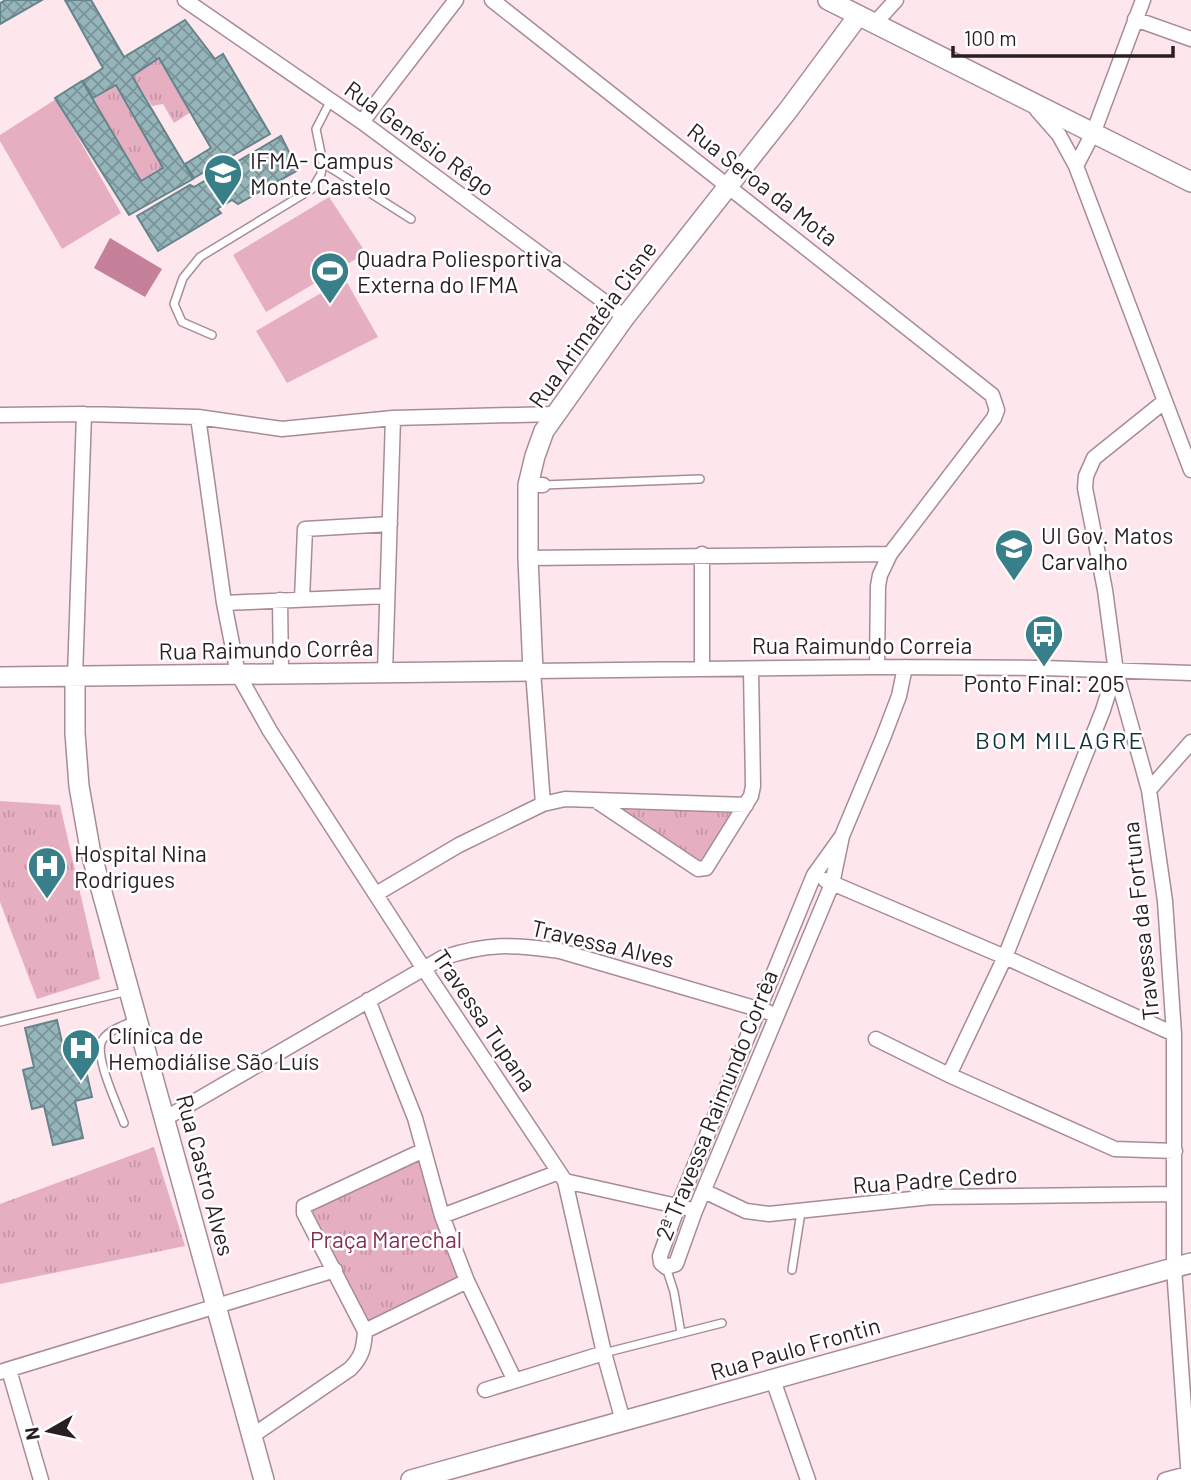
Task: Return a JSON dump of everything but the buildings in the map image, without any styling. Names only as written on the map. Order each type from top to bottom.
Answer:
[{"type":"street","name":"Rua Genésio Rêgo","points":[[185,0],[362,122],[625,317]]},
{"type":"street","points":[[362,122],[456,0]]},
{"type":"street","name":"Rua Seroa da Mota","points":[[492,0],[986,389],[996,401],[994,418],[890,554]]},
{"type":"street","points":[[828,0],[1094,131],[1191,182]]},
{"type":"street","name":"Rua Arimatéia Cisne","points":[[543,804],[528,558],[536,485],[535,456],[544,431],[625,317],[789,109],[867,19],[896,0]]},
{"type":"street","points":[[1076,166],[1094,131],[1143,0]]},
{"type":"street","points":[[1135,19],[1191,39]]},
{"type":"street","points":[[1027,100],[1050,122],[1076,166],[1191,470]]},
{"type":"street","name":"Travessa da Fortuna","points":[[1165,401],[1094,458],[1086,476],[1086,500],[1105,590],[1116,672],[1149,790],[1165,901],[1174,1034],[1174,1194],[1183,1266],[1190,1475]]},
{"type":"street","points":[[75,676],[84,414]]},
{"type":"street","points":[[0,415],[198,416],[282,429],[393,418],[555,414]]},
{"type":"street","name":"Travessa Tupana","points":[[198,416],[224,603],[238,674],[271,731],[424,969],[562,1176],[623,1421]]},
{"type":"street","points":[[385,672],[393,418]]},
{"type":"street","points":[[302,598],[305,529],[390,524]]},
{"type":"street","points":[[702,554],[702,669]]},
{"type":"street","points":[[528,558],[890,554],[878,586],[877,667]]},
{"type":"street","points":[[224,603],[387,596]]},
{"type":"street","points":[[279,600],[281,673]]},
{"type":"street","points":[[842,836],[899,696],[905,667]]},
{"type":"street","name":"Rua Raimundo Correia","points":[[533,671],[905,667],[1191,673]]},
{"type":"street","points":[[596,801],[702,870],[711,862],[746,804],[753,786],[751,669]]},
{"type":"street","name":"Rua Raimundo Corrêa","points":[[0,677],[533,671]]},
{"type":"street","points":[[949,1075],[1005,957],[1116,672]]},
{"type":"street","name":"Rua Castro Alves","points":[[75,676],[79,786],[90,849],[264,1480]]},
{"type":"street","points":[[1149,790],[1191,743]]},
{"type":"street","points":[[376,894],[459,845],[543,804],[565,799],[746,804]]},
{"type":"street","name":"2ª Travessa Raimundo Corrêa","points":[[842,836],[832,884],[695,1211],[676,1264],[666,1267],[661,1263],[660,1256],[678,1206],[814,876],[842,836]]},
{"type":"street","points":[[814,876],[1005,957],[1174,1034]]},
{"type":"street","name":"Travessa Alves","points":[[166,1118],[442,958],[474,948],[525,946],[560,951],[777,1014]]},
{"type":"street","points":[[368,1000],[408,1097],[442,1216],[467,1282],[514,1379]]},
{"type":"street","points":[[876,1039],[949,1075],[1115,1149],[1175,1151]]},
{"type":"street","points":[[252,1436],[350,1370],[362,1357],[365,1331],[304,1213],[304,1206],[424,1150]]},
{"type":"street","points":[[442,1216],[562,1176],[695,1211]]},
{"type":"street","name":"Rua Padre Cedro","points":[[704,1191],[746,1211],[769,1214],[931,1197],[1174,1194]]},
{"type":"street","name":"Rua Paulo Frontin","points":[[411,1480],[1183,1266]]},
{"type":"street","points":[[41,1480],[4,1371],[335,1270]]},
{"type":"street","points":[[365,1331],[467,1282]]},
{"type":"street","points":[[485,1390],[604,1353]]},
{"type":"street","points":[[773,1380],[808,1480]]},
{"type":"street","points":[[1165,1480],[1190,1475]]},
{"type":"lane","points":[[212,335],[182,322],[174,304],[183,278],[200,257],[312,188],[321,174],[323,163],[316,129],[331,100]]},
{"type":"lane","points":[[323,163],[411,219]]},
{"type":"lane","points":[[536,485],[700,479]]},
{"type":"lane","points":[[0,1022],[128,990]]},
{"type":"lane","points":[[124,1123],[100,1058],[100,1045],[105,1037],[137,1019]]},
{"type":"lane","points":[[792,1270],[801,1212]]},
{"type":"lane","points":[[666,1267],[674,1292],[681,1333]]},
{"type":"lane","points":[[604,1353],[722,1322]]},
{"type":"green space","points":[[159,58],[191,112],[174,123],[163,104],[152,106],[132,76]]},
{"type":"green space","points":[[116,85],[163,168],[141,181],[93,98]]},
{"type":"green space","points":[[56,99],[121,213],[62,249],[0,141],[0,135]]},
{"type":"green space","points":[[329,197],[366,253],[266,312],[233,255]]},
{"type":"green space","name":"Quadra Poliesportiva Externa do IFMA","points":[[345,279],[378,337],[287,383],[256,331]]},
{"type":"green space","points":[[0,801],[60,805],[100,979],[37,999],[0,902]]},
{"type":"green space","points":[[615,808],[734,813],[702,868]]},
{"type":"green space","points":[[154,1147],[185,1246],[0,1284],[0,1204]]},
{"type":"green space","name":"Praça Marechal","points":[[418,1156],[461,1278],[365,1324],[308,1209]]},
{"type":"shaded area","points":[[110,238],[162,269],[145,297],[94,268]]},
{"type":"place","name":"IFMA- Campus Monte Castelo","points":[[223,207]]},
{"type":"place","name":"Quadra Poliesportiva Externa do IFMA","points":[[330,305]]},
{"type":"place","name":"UI Gov. Matos Carvalho","points":[[1014,582]]},
{"type":"place","name":"Ponto Final: 205","points":[[1044,668]]},
{"type":"place","name":"Hospital Nina Rodrigues","points":[[47,900]]},
{"type":"place","name":"Clínica de Hemodiálise São Luís","points":[[81,1082]]},
{"type":"district","name":"BOM MILAGRE","points":[[1060,739]]}]
